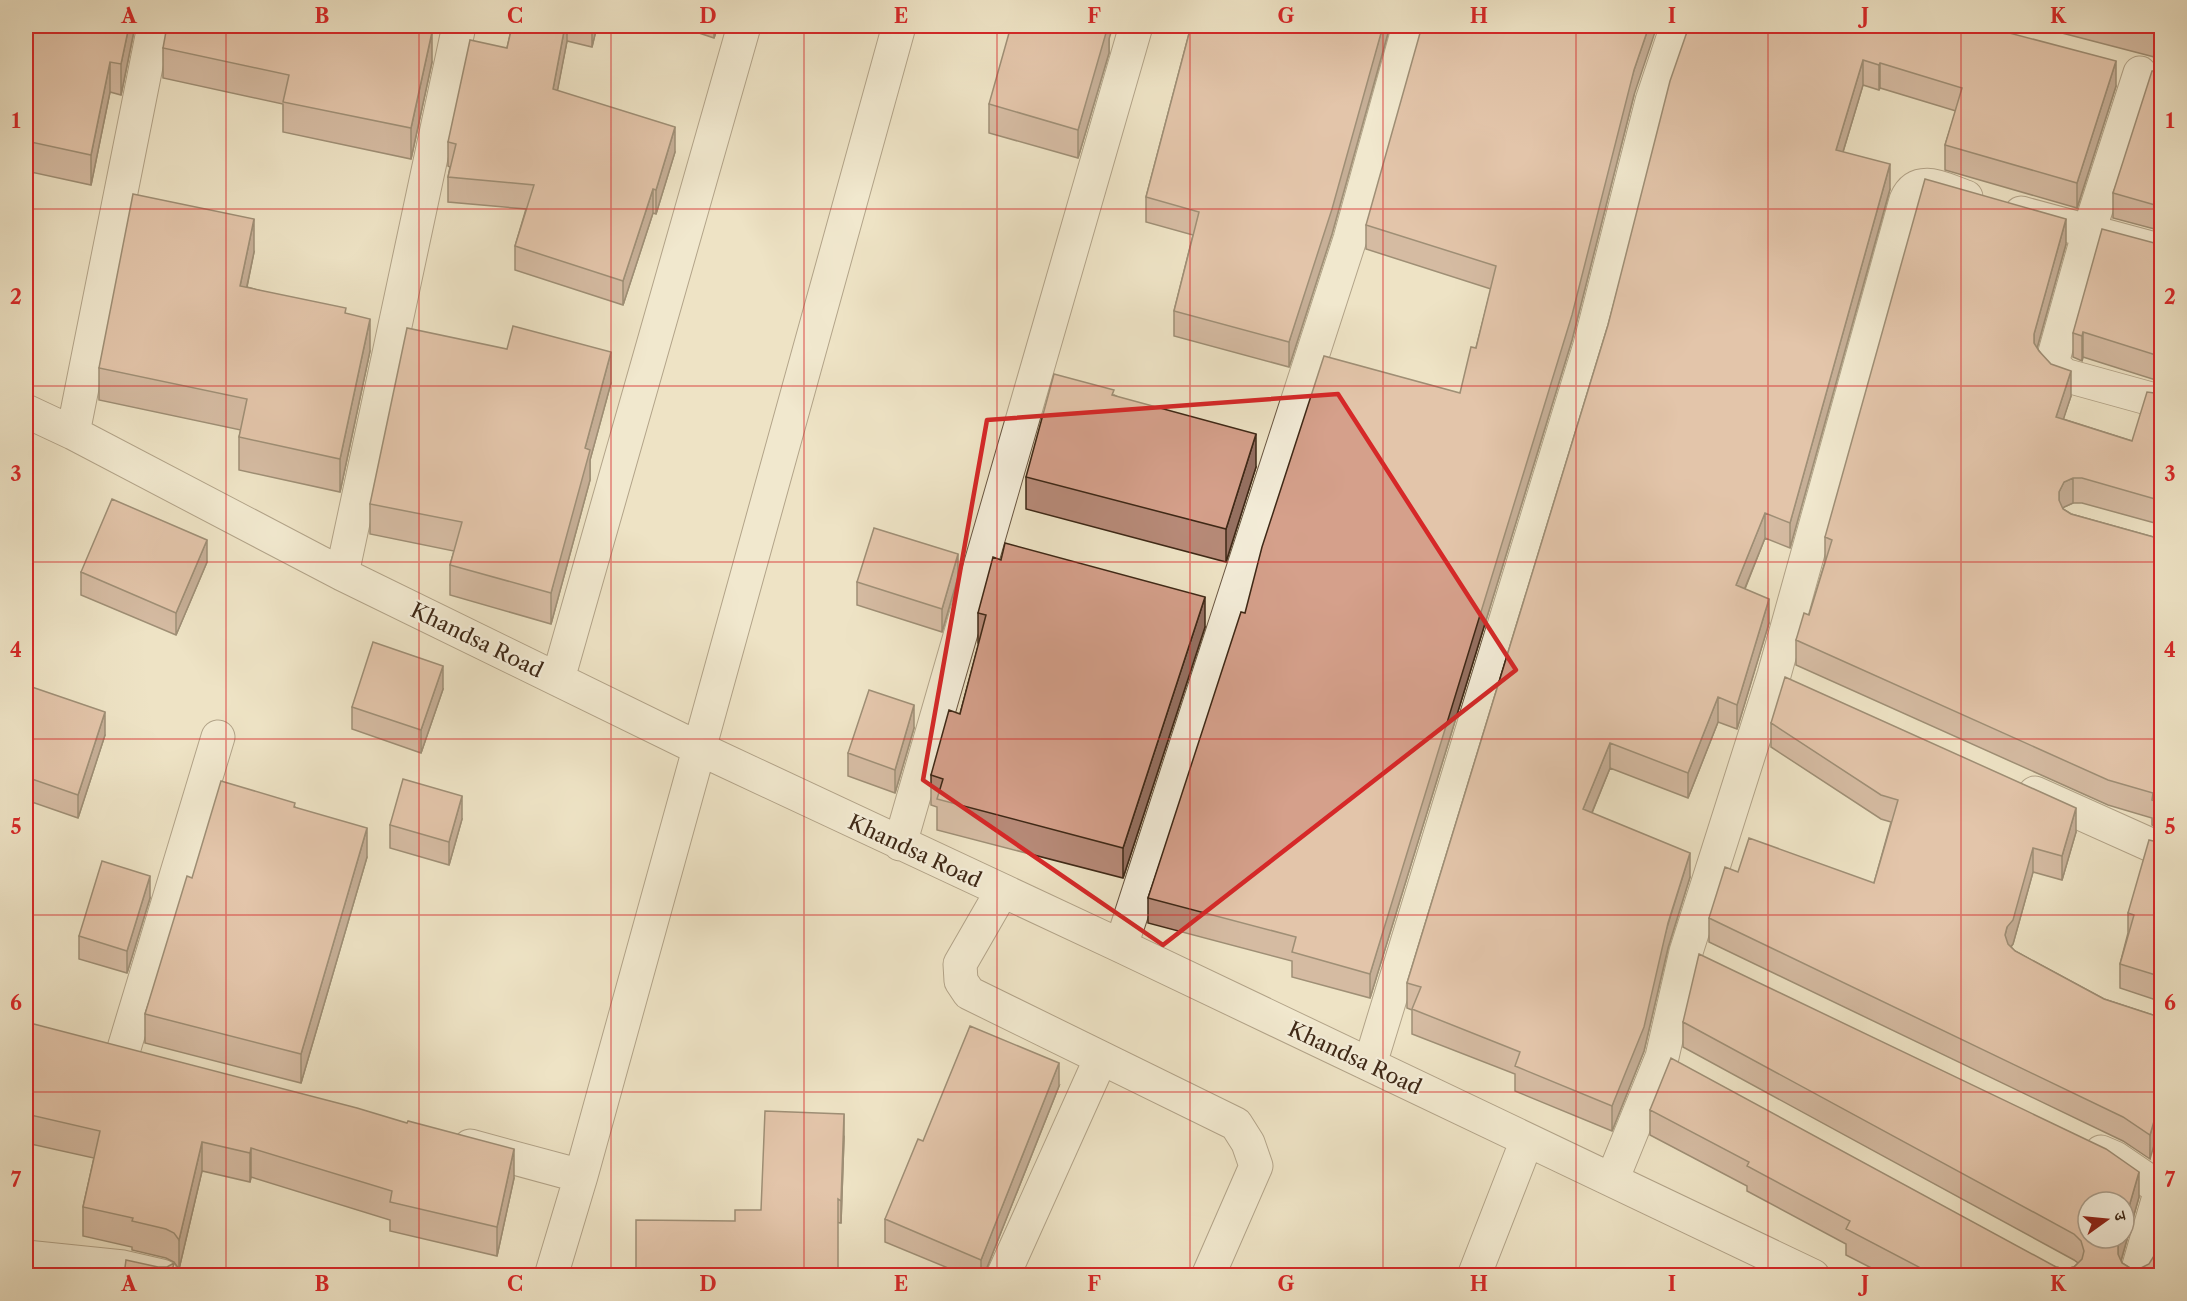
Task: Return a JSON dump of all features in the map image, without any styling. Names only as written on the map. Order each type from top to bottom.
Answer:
[{"type":"street","points":[[73,433],[154,26]]},
{"type":"street","points":[[558,679],[744,26]]},
{"type":"street","points":[[551,1275],[581,1176],[700,749],[899,26]]},
{"type":"street","points":[[900,844],[1136,26]]},
{"type":"street","points":[[1121,946],[1350,239],[1409,26]]},
{"type":"street","points":[[1370,1064],[1590,345],[1652,101],[1677,26]]},
{"type":"street","points":[[342,574],[457,37],[423,41]]},
{"type":"street","points":[[2107,64],[2151,76],[2089,231],[2052,363],[2064,375],[2162,402]]},
{"type":"street","points":[[1612,1180],[1662,1057],[1686,952],[1785,680],[1905,200],[1910,190],[1927,184],[1976,200],[2162,251]]},
{"type":"street","name":"Khandsa Road","points":[[26,411],[73,433],[342,574],[700,749],[1121,946],[1812,1275]]},
{"type":"street","points":[[122,1055],[218,737]]},
{"type":"street","points":[[2011,782],[2162,850]]},
{"type":"street","points":[[1002,891],[960,964],[961,981],[969,993],[1236,1124],[1248,1143],[1256,1166],[1208,1275]]},
{"type":"street","points":[[1686,952],[1718,968]]},
{"type":"street","points":[[90,1047],[156,1064]]},
{"type":"street","points":[[1662,1057],[1691,1072]]},
{"type":"street","points":[[1003,1275],[1101,1058]]},
{"type":"street","points":[[2072,1138],[2115,1158],[2161,1188],[2136,1275]]},
{"type":"street","points":[[443,1139],[581,1176]]},
{"type":"street","points":[[1474,1275],[1527,1140]]},
{"type":"street","points":[[26,1257],[162,1275]]},
{"type":"highlighted area","points":[[1338,394],[1516,670],[1163,945],[923,780],[987,420]]},
{"type":"building","points":[[26,26],[129,26],[121,64],[110,62],[91,155],[26,141]]},
{"type":"building","points":[[167,26],[401,26],[432,32],[411,128],[283,102],[289,75],[163,48]]},
{"type":"building","points":[[512,26],[565,26],[553,89],[675,127],[656,190],[653,189],[623,281],[515,246],[534,185],[448,177],[456,144],[448,142],[470,40],[507,48]]},
{"type":"building","points":[[1011,26],[1108,26],[1078,130],[989,104]]},
{"type":"building","points":[[1191,26],[1383,26],[1332,209],[1289,342],[1174,311],[1199,212],[1146,197]]},
{"type":"building","points":[[1422,26],[1649,26],[1634,70],[1572,315],[1370,974],[1292,952],[1296,937],[1148,898],[1241,612],[1245,613],[1262,547],[1324,356],[1460,393],[1471,347],[1476,348],[1496,266],[1366,225]]},
{"type":"building","points":[[1689,26],[1983,26],[2116,61],[2077,183],[1945,145],[1962,88],[1863,60],[1836,150],[1890,164],[1790,523],[1765,513],[1736,585],[1769,599],[1737,705],[1718,697],[1688,773],[1610,743],[1583,809],[1690,853],[1668,923],[1644,1027],[1612,1106],[1515,1066],[1520,1052],[1412,1009],[1421,987],[1407,983],[1608,325],[1670,81]]},
{"type":"building","points":[[2128,26],[2162,26],[2162,34]]},
{"type":"building","points":[[2152,71],[2162,71],[2162,207],[2113,193]]},
{"type":"building","points":[[1925,179],[2066,219],[2034,334],[2034,343],[2051,364],[2071,371],[2056,417],[2132,441],[2147,392],[2162,394],[2162,501],[2082,478],[2073,478],[2064,482],[2059,492],[2059,500],[2063,509],[2071,514],[2162,538],[2162,804],[2152,800],[2153,793],[2108,780],[1796,640],[1804,613],[1809,615],[1832,540],[1825,537]]},
{"type":"building","points":[[133,194],[254,219],[240,286],[346,308],[345,313],[370,319],[340,459],[239,437],[247,399],[99,368]]},
{"type":"building","points":[[2102,229],[2162,244],[2162,357],[2083,332],[2082,336],[2073,333]]},
{"type":"building","points":[[513,326],[611,352],[585,448],[590,450],[551,593],[450,565],[462,522],[370,504],[407,328],[507,349]]},
{"type":"building","points":[[1054,374],[1114,390],[1112,395],[1256,434],[1226,529],[1026,477]]},
{"type":"building","points":[[112,499],[207,540],[176,613],[81,572]]},
{"type":"building","points":[[874,528],[958,554],[942,609],[857,582]]},
{"type":"building","points":[[1005,543],[1205,597],[1123,848],[937,799],[943,779],[931,775],[949,710],[960,714],[986,615],[978,613],[993,557],[1001,560]]},
{"type":"building","points":[[373,642],[443,666],[421,730],[352,707]]},
{"type":"building","points":[[1785,677],[2076,808],[2062,856],[2033,848],[2013,920],[2007,927],[2005,935],[2008,944],[2015,951],[2104,999],[2156,1016],[2162,1015],[2162,1094],[2150,1135],[2123,1117],[1709,918],[1725,867],[1738,872],[1749,838],[1874,883],[1898,800],[1881,795],[1771,723]]},
{"type":"building","points":[[26,685],[105,712],[78,795],[26,777]]},
{"type":"building","points":[[869,690],[914,705],[895,770],[848,753]]},
{"type":"building","points":[[403,779],[462,796],[449,842],[390,825]]},
{"type":"building","points":[[221,781],[295,803],[294,807],[367,828],[301,1054],[145,1014],[187,876],[192,878]]},
{"type":"building","points":[[2149,840],[2162,843],[2162,977],[2120,964],[2134,915],[2128,913]]},
{"type":"building","points":[[102,861],[150,876],[127,951],[79,936]]},
{"type":"building","points":[[1699,954],[2106,1149],[2139,1172],[2134,1190],[2076,1190],[2076,1236],[1683,1022]]},
{"type":"building","points":[[30,1023],[514,1149],[497,1227],[390,1202],[392,1191],[251,1148],[250,1153],[202,1142],[179,1240],[174,1233],[166,1229],[132,1221],[133,1218],[83,1207],[100,1131],[26,1114],[26,1028],[29,1028]]},
{"type":"building","points":[[970,1026],[1059,1063],[981,1260],[885,1219],[918,1139],[923,1141]]},
{"type":"building","points":[[1671,1058],[2056,1267],[2065,1269],[2074,1267],[2082,1259],[2084,1251],[2118,1250],[2122,1263],[2130,1268],[2141,1268],[2149,1264],[2154,1256],[2162,1231],[2162,1275],[1934,1275],[1846,1229],[1850,1221],[1747,1166],[1749,1162],[1650,1110]]},
{"type":"building","points":[[765,1111],[844,1114],[841,1201],[838,1199],[838,1275],[636,1275],[636,1220],[735,1221],[735,1210],[761,1210]]},
{"type":"building","points":[[126,1260],[158,1267],[167,1267],[174,1263],[172,1271],[197,1275],[124,1275]]}]
